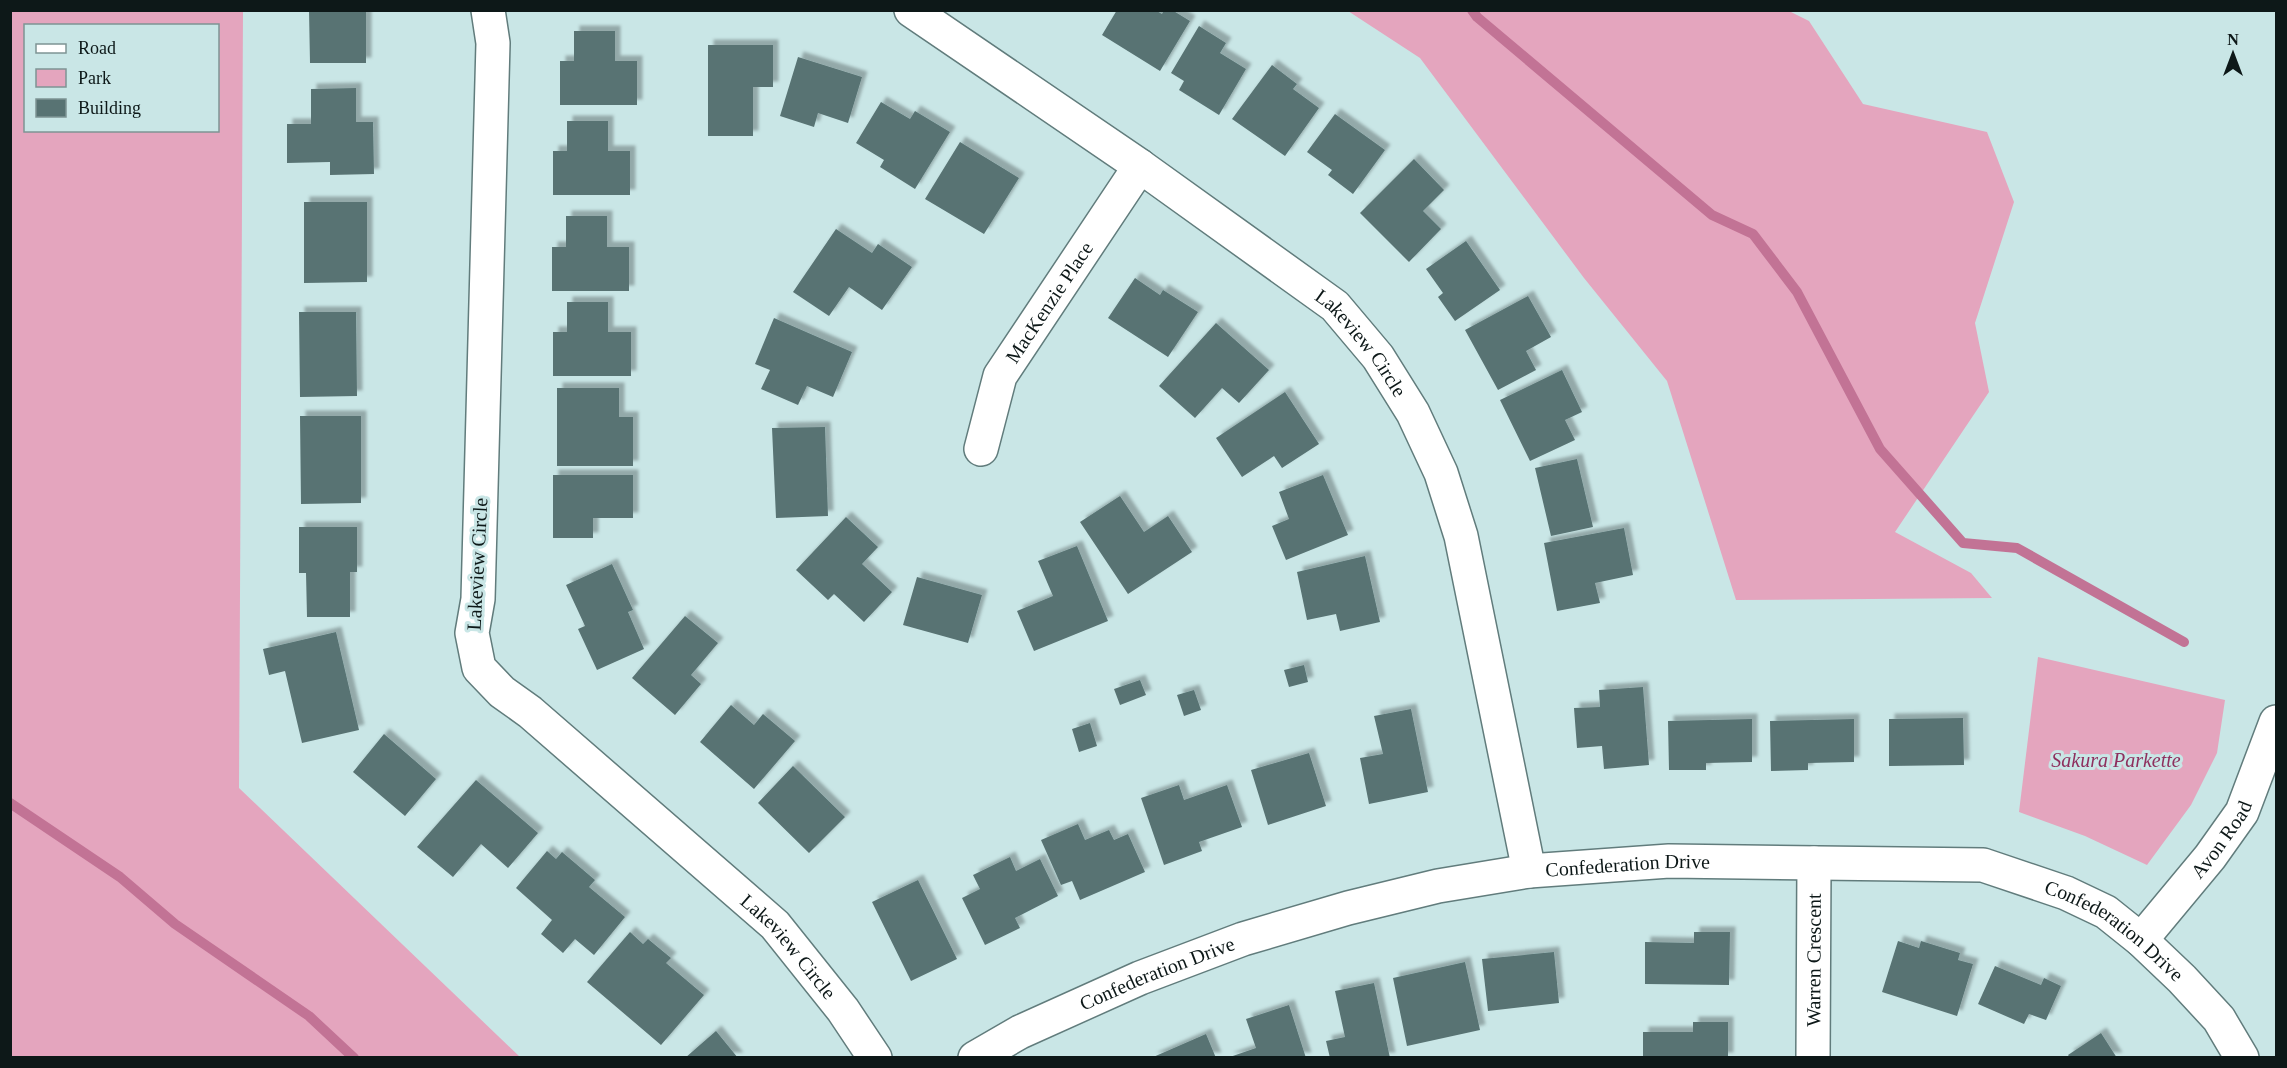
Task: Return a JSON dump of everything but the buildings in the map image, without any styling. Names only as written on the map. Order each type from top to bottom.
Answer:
[{"type":"street","name":"Lakeview Circle","points":[[488,10],[493,55],[478,599],[472,633],[479,668],[502,692],[530,712],[775,925],[843,1010],[874,1058]]},
{"type":"street","name":"Lakeview Circle","points":[[911,10],[1140,166],[1335,306],[1378,357],[1413,413],[1441,473],[1461,536],[1529,871]]},
{"type":"street","name":"MacKenzie Place","points":[[981,449],[1000,376],[1140,166]]},
{"type":"street","name":"Avon Road","points":[[2141,940],[2210,857],[2242,812],[2277,722]]},
{"type":"street","name":"Confederation Drive","points":[[975,1058],[1020,1032],[1140,978],[1244,939],[1371,902],[1438,886],[1529,871],[1669,861],[1983,865],[2066,893],[2106,912],[2141,940],[2219,1019],[2242,1058]]},
{"type":"street","name":"Warren Crescent","points":[[1813,1058],[1814,862]]},
{"type":"green space","points":[[10,11],[243,11],[239,788],[520,1057],[11,1057]]},
{"type":"green space","points":[[1348,11],[1789,11],[1809,21],[1863,104],[1987,132],[2014,202],[1975,323],[1989,392],[1895,532],[1971,573],[1992,598],[1736,600],[1667,381],[1584,278],[1420,58]]},
{"type":"green space","name":"Sakura Parkette","points":[[2038,657],[2225,700],[2217,753],[2191,805],[2147,865],[2085,836],[2019,812]]},
{"type":"waterway","points":[[1472,10],[1477,17],[1712,215],[1753,234],[1797,292],[1880,449],[1963,543],[2017,548],[2184,642]]},
{"type":"waterway","points":[[10,803],[120,877],[175,924],[309,1016],[354,1058]]}]
